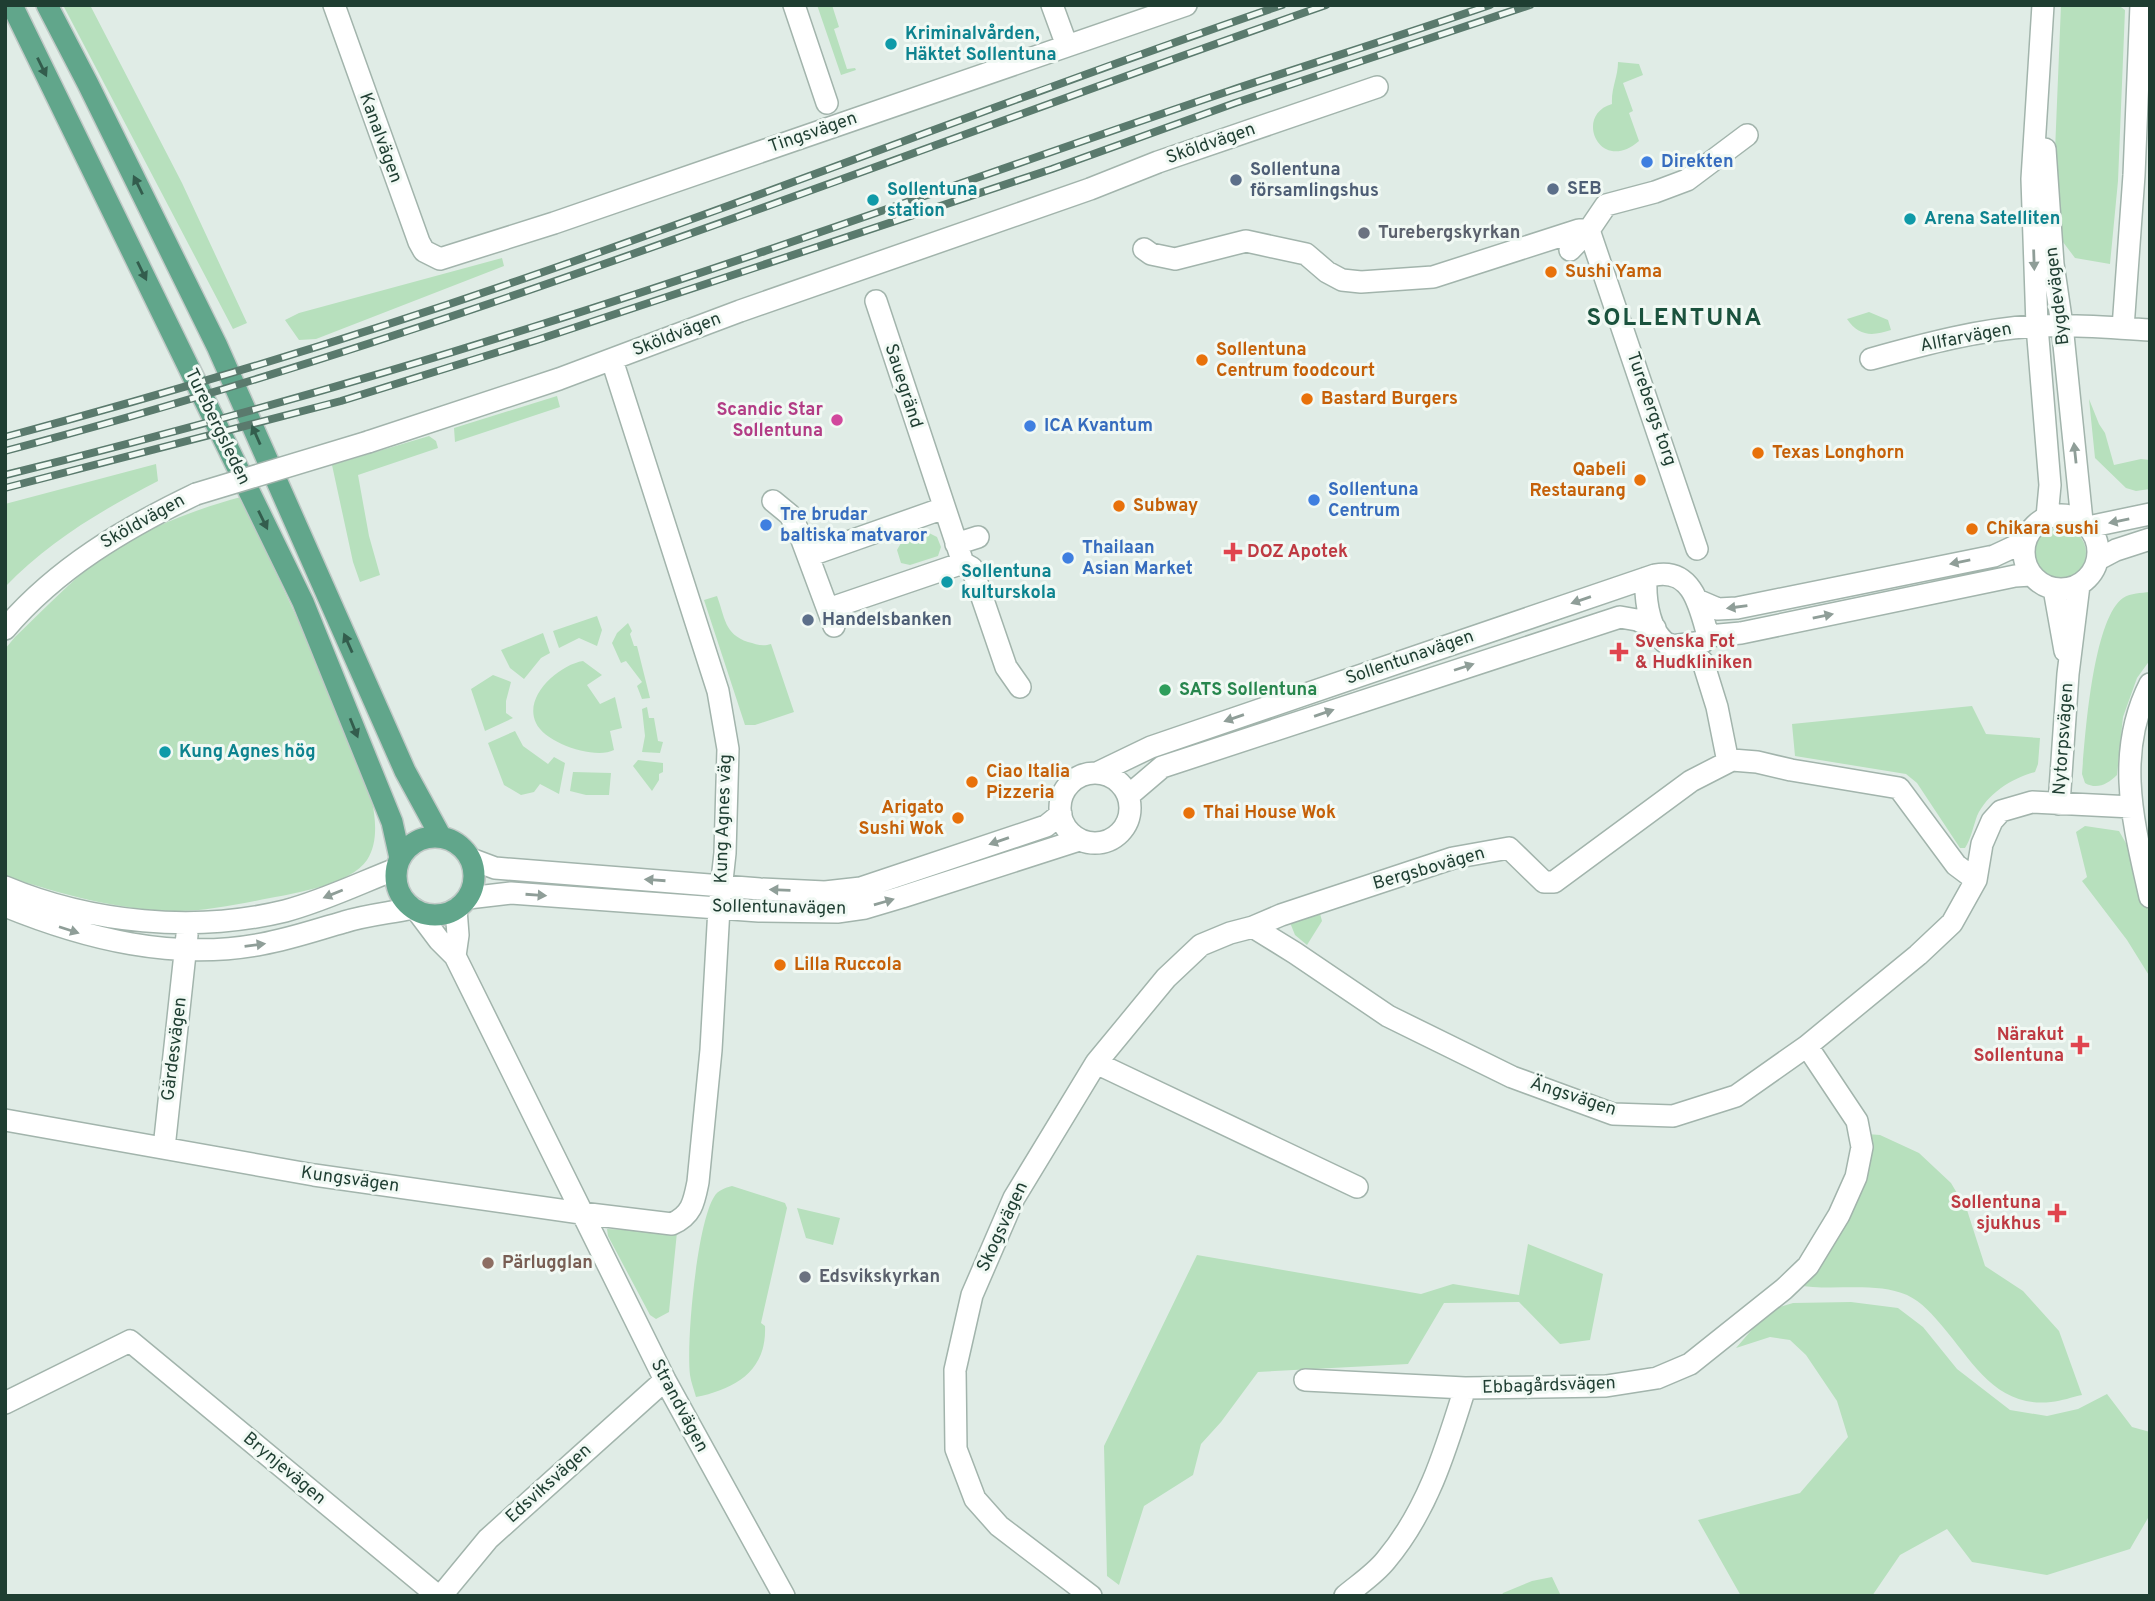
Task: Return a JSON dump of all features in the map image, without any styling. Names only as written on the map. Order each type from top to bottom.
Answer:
[{"type":"main road","name":"Turebergsleden","points":[[12,5],[303,602],[392,822],[398,863],[398,889],[404,900],[415,910]]},
{"type":"main road","name":"Turebergsleden","points":[[47,5],[216,346],[405,771],[441,837],[460,845],[471,859]]},
{"type":"main road","points":[[398,863],[409,847],[421,839],[441,837]]},
{"type":"main road","points":[[415,910],[436,916],[448,914],[462,904],[474,882],[471,859]]},
{"type":"street","name":"Kanalvägen","points":[[334,5],[419,242],[424,251],[440,259]]},
{"type":"street","points":[[794,5],[827,103]]},
{"type":"street","points":[[1052,5],[1067,46]]},
{"type":"street","name":"Tingsvägen","points":[[440,259],[554,223],[1186,5]]},
{"type":"street","name":"Bygdevägen","points":[[2043,5],[2032,179],[2037,326],[2050,485],[2047,517]]},
{"type":"street","points":[[2123,328],[2134,176],[2141,5]]},
{"type":"street","name":"Bygdevägen","points":[[2039,70],[2053,264],[2085,524]]},
{"type":"street","name":"Sköldvägen","points":[[5,629],[53,582],[97,546],[147,517],[196,494],[451,416],[612,360],[740,311],[1090,189],[1158,162],[1377,87]]},
{"type":"street","points":[[1570,250],[1589,230],[1606,205],[1655,192],[1686,180],[1747,135]]},
{"type":"street","points":[[1144,248],[1151,254],[1175,259],[1246,241],[1306,254],[1327,272],[1342,280],[1360,282],[1433,277],[1579,230],[1589,230]]},
{"type":"street","name":"Turebergs torg","points":[[1589,230],[1697,549]]},
{"type":"street","name":"Sauegränd","points":[[876,301],[960,554],[972,568],[1006,667],[1020,687]]},
{"type":"street","name":"Allfarvägen","points":[[1871,359],[1943,339],[2037,326],[2150,330]]},
{"type":"street","name":"Kung Agnes väg","points":[[612,360],[718,691],[728,749],[723,886],[719,908],[710,1063],[698,1182],[690,1209]]},
{"type":"street","points":[[773,501],[790,515],[831,618],[960,554],[978,537]]},
{"type":"street","points":[[808,556],[944,508]]},
{"type":"street","points":[[2085,524],[2150,514]]},
{"type":"street","points":[[2059,515],[2071,516],[2085,524],[2098,548],[2094,570],[2079,584],[2067,589],[2054,589],[2037,582],[2025,565],[2023,554],[2025,542],[2037,523],[2047,517],[2059,515]]},
{"type":"street","points":[[2097,560],[2116,550],[2150,539]]},
{"type":"street","points":[[1697,600],[1718,609],[1737,608],[1994,556],[2025,542]]},
{"type":"street","name":"Sollentunavägen","points":[[1097,773],[1151,747],[1662,573],[1677,576],[1689,585],[1697,600],[1698,641],[1671,646],[1665,643],[1655,628],[1637,620],[1620,617],[1162,767],[1128,796]]},
{"type":"street","points":[[1728,762],[1717,707],[1698,641],[2015,576],[2031,575]]},
{"type":"street","points":[[1646,578],[1648,610],[1655,628]]},
{"type":"street","name":"Nytorpsvägen","points":[[2059,804],[2068,674],[2079,584]]},
{"type":"street","name":"Nytorpsvägen","points":[[2054,589],[2068,674]]},
{"type":"street","points":[[2150,684],[2140,705],[2135,725],[2128,779],[2150,897]]},
{"type":"street","name":"Bergsbovägen","points":[[1253,928],[1281,915],[1453,858],[1509,848],[1544,881],[1554,882],[1691,781],[1732,760],[1757,762],[1899,788],[1956,866],[1976,880]]},
{"type":"street","points":[[1097,773],[1113,778],[1128,796],[1129,811],[1126,819],[1121,831],[1111,840],[1097,844],[1079,840],[1064,826],[1060,806],[1063,794],[1072,782],[1082,775],[1097,773]]},
{"type":"street","name":"Ängsvägen","points":[[1253,928],[1388,1016],[1512,1077],[1613,1114],[1673,1116],[1736,1096],[1807,1046],[1918,955],[1952,923],[1976,880],[1982,844],[1992,821],[2001,811],[2024,803],[2132,807]]},
{"type":"street","name":"Sollentunavägen","points":[[471,859],[495,868],[825,892],[861,888],[1046,825],[1061,814]]},
{"type":"street","name":"Sollentunavägen","points":[[462,904],[511,893],[759,911],[838,912],[865,908],[1079,840]]},
{"type":"street","points":[[9,893],[111,917],[187,921],[240,918],[285,911],[398,863]]},
{"type":"street","points":[[9,893],[78,933],[119,943],[187,949],[258,945],[301,937],[345,922],[415,910],[455,956],[581,1213]]},
{"type":"street","points":[[455,956],[462,904]]},
{"type":"street","name":"Gärdesvägen","points":[[164,1148],[187,949],[187,921]]},
{"type":"street","points":[[1253,928],[1230,933],[1201,945],[1166,978],[1097,1063],[1357,1187]]},
{"type":"street","name":"Ebbagårdsvägen","points":[[1305,1380],[1465,1388],[1606,1386],[1657,1378],[1690,1364],[1717,1345],[1808,1266],[1839,1215],[1856,1177],[1862,1147],[1857,1121],[1807,1046]]},
{"type":"street","name":"Skogsvägen","points":[[1091,1596],[999,1526],[975,1499],[956,1449],[955,1370],[972,1295],[1014,1198],[1097,1063]]},
{"type":"street","name":"Kungsvägen","points":[[5,1120],[314,1175],[581,1213],[672,1224],[684,1218],[690,1209]]},
{"type":"street","name":"Strandvägen","points":[[581,1213],[665,1380],[784,1596]]},
{"type":"street","name":"Brynjevägen","points":[[5,1403],[130,1341],[440,1596]]},
{"type":"street","name":"Edsviksvägen","points":[[440,1596],[488,1539],[665,1380]]},
{"type":"street","name":"Ebbagårdsvägen","points":[[1345,1596],[1385,1562],[1423,1507],[1444,1454],[1465,1388]]},
{"type":"green space","points":[[63,5],[90,5],[182,183],[247,323],[233,329]]},
{"type":"green space","points":[[817,5],[832,5],[839,27],[834,29],[847,69],[856,70],[841,75]]},
{"type":"green space","points":[[2061,5],[2118,5],[2125,10],[2118,181],[2110,264],[2075,258],[2063,242],[2060,229],[2055,151]]},
{"type":"green space","points":[[1618,62],[1639,64],[1643,75],[1623,83],[1633,111],[1629,113],[1639,141],[1625,150],[1613,151],[1603,147],[1593,130],[1594,119],[1600,110],[1612,104]]},
{"type":"green space","points":[[502,258],[504,266],[316,339],[299,340],[285,320],[299,313]]},
{"type":"green space","points":[[1869,312],[1888,320],[1891,330],[1867,334],[1856,329],[1847,319]]},
{"type":"green space","points":[[557,396],[560,407],[455,442],[454,428]]},
{"type":"green space","points":[[2089,399],[2105,433],[2114,465],[2141,459],[2150,460],[2150,489],[2136,491],[2126,488],[2095,458]]},
{"type":"green space","points":[[429,436],[436,441],[438,448],[358,475],[369,536],[380,575],[360,582],[353,562],[332,465]]},
{"type":"green space","points":[[156,464],[158,481],[117,503],[58,541],[5,587],[5,504]]},
{"type":"green space","points":[[241,497],[356,747],[375,819],[374,841],[367,860],[349,875],[323,886],[235,905],[188,911],[111,904],[68,895],[5,876],[5,649],[102,557],[159,526]]},
{"type":"green space","points":[[2060,527],[2070,529],[2078,535],[2084,543],[2084,563],[2078,571],[2070,577],[2060,579],[2050,577],[2042,571],[2036,563],[2034,553],[2036,543],[2042,535],[2050,529]]},
{"type":"green space","points":[[929,533],[937,537],[941,547],[938,556],[910,565],[901,563],[897,550],[901,543]]},
{"type":"green space","points":[[2150,592],[2150,660],[2137,678],[2123,717],[2117,775],[2102,785],[2089,785],[2085,783],[2082,774],[2085,733],[2092,680],[2104,629],[2113,610],[2123,598]]},
{"type":"green space","points":[[717,596],[726,624],[734,634],[748,642],[771,644],[794,712],[755,725],[745,725],[704,600]]},
{"type":"green space","points":[[597,616],[602,630],[597,646],[579,638],[559,648],[553,631]]},
{"type":"green space","points":[[628,623],[634,646],[637,646],[650,698],[642,699],[637,686],[642,682],[626,661],[621,663],[612,643],[617,633]]},
{"type":"green space","points":[[543,633],[550,653],[541,658],[524,679],[510,668],[501,650]]},
{"type":"green space","points":[[583,661],[602,675],[587,685],[600,704],[615,697],[622,728],[610,731],[614,750],[606,753],[571,748],[549,737],[536,723],[533,713],[534,702],[546,683],[564,669]]},
{"type":"green space","points":[[493,675],[511,682],[506,713],[513,718],[485,731],[471,689]]},
{"type":"green space","points":[[1972,706],[1986,734],[2040,738],[2035,772],[2009,783],[1987,801],[1977,816],[1965,848],[1960,848],[1917,783],[1906,774],[1795,756],[1792,724]]},
{"type":"green space","points":[[647,707],[649,718],[654,718],[658,741],[663,742],[660,753],[642,752],[645,736],[642,709]]},
{"type":"green space","points":[[515,731],[523,746],[548,764],[554,757],[565,763],[559,794],[540,784],[534,792],[521,795],[504,785],[488,743]]},
{"type":"green space","points":[[638,760],[663,763],[663,772],[659,774],[659,780],[652,791],[633,766]]},
{"type":"green space","points":[[573,772],[611,773],[609,795],[586,795],[570,791]]},
{"type":"green space","points":[[2085,826],[2119,831],[2131,852],[2141,898],[2150,913],[2150,977],[2127,940],[2082,881],[2087,877],[2076,832]]},
{"type":"green space","points":[[1319,910],[1322,921],[1307,945],[1295,935],[1289,920]]},
{"type":"green space","points":[[1867,1134],[1880,1135],[1919,1153],[1951,1183],[1967,1210],[1985,1266],[2023,1291],[2059,1331],[2082,1395],[2055,1401],[2032,1402],[2015,1398],[2001,1390],[1976,1368],[1931,1313],[1907,1295],[1880,1289],[1796,1285]]},
{"type":"green space","points":[[732,1186],[785,1203],[787,1208],[761,1323],[765,1326],[761,1355],[746,1375],[735,1383],[696,1397],[690,1378],[689,1359],[691,1311],[698,1256],[708,1211],[714,1197]]},
{"type":"green space","points":[[797,1208],[840,1218],[833,1245],[806,1238]]},
{"type":"green space","points":[[607,1229],[677,1232],[669,1312],[656,1319],[650,1315],[608,1236]]},
{"type":"green space","points":[[1528,1244],[1603,1274],[1590,1340],[1560,1344],[1519,1302],[1444,1303],[1408,1364],[1258,1372],[1201,1444],[1193,1475],[1144,1506],[1119,1585],[1107,1576],[1104,1446],[1197,1255],[1421,1294],[1453,1284],[1519,1295]]},
{"type":"green space","points":[[1851,1302],[1898,1308],[1923,1327],[1957,1369],[2010,1410],[2047,1416],[2078,1409],[2107,1394],[2132,1427],[2150,1432],[2150,1508],[2148,1518],[2130,1549],[2047,1575],[1972,1562],[1947,1529],[1900,1555],[1872,1596],[1741,1596],[1698,1520],[1800,1493],[1848,1437],[1837,1401],[1806,1355],[1790,1340],[1770,1337],[1736,1348],[1769,1310],[1793,1303]]},
{"type":"green space","points":[[1552,1577],[1561,1596],[1501,1596],[1532,1581]]},
{"type":"railway","points":[[5,437],[262,364],[454,302],[709,213],[1091,72],[1282,5]]},
{"type":"railway","points":[[5,451],[340,353],[505,298],[1326,5]]},
{"type":"railway","points":[[5,475],[270,405],[533,327],[1490,5]]},
{"type":"railway","points":[[5,488],[341,401],[537,340],[1052,169],[1235,103],[1530,5]]},
{"type":"place","name":"Kriminalvården, Häktet Sollentuna","points":[[891,44]]},
{"type":"place","name":"Direkten","points":[[1647,162]]},
{"type":"place","name":"Sollentuna församlingshus","points":[[1236,180]]},
{"type":"place","name":"SEB","points":[[1553,189]]},
{"type":"place","name":"Sollentuna station","points":[[873,200]]},
{"type":"place","name":"Arena Satelliten","points":[[1910,219]]},
{"type":"place","name":"Turebergskyrkan","points":[[1364,233]]},
{"type":"place","name":"Sushi Yama","points":[[1551,272]]},
{"type":"place","name":"Sollentuna Centrum foodcourt","points":[[1202,360]]},
{"type":"place","name":"Bastard Burgers","points":[[1307,399]]},
{"type":"place","name":"Scandic Star Sollentuna","points":[[837,420]]},
{"type":"place","name":"ICA Kvantum","points":[[1030,426]]},
{"type":"place","name":"Texas Longhorn","points":[[1758,453]]},
{"type":"place","name":"Qabeli Restaurang","points":[[1640,480]]},
{"type":"place","name":"Sollentuna Centrum","points":[[1314,500]]},
{"type":"place","name":"Subway","points":[[1119,506]]},
{"type":"place","name":"Tre brudar baltiska matvaror","points":[[766,525]]},
{"type":"place","name":"Chikara sushi","points":[[1972,529]]},
{"type":"place","name":"DOZ Apotek","points":[[1233,552]]},
{"type":"place","name":"Thailaan Asian Market","points":[[1068,558]]},
{"type":"place","name":"Sollentuna kulturskola","points":[[947,582]]},
{"type":"place","name":"Handelsbanken","points":[[808,620]]},
{"type":"place","name":"Svenska Fot & Hudkliniken","points":[[1619,652]]},
{"type":"place","name":"SATS Sollentuna","points":[[1165,690]]},
{"type":"place","name":"Kung Agnes hög","points":[[165,752]]},
{"type":"place","name":"Ciao Italia Pizzeria","points":[[972,782]]},
{"type":"place","name":"Thai House Wok","points":[[1189,813]]},
{"type":"place","name":"Arigato Sushi Wok","points":[[958,818]]},
{"type":"place","name":"Lilla Ruccola","points":[[780,965]]},
{"type":"place","name":"Närakut Sollentuna","points":[[2080,1045]]},
{"type":"place","name":"Sollentuna sjukhus","points":[[2057,1213]]},
{"type":"place","name":"Pärlugglan","points":[[488,1263]]},
{"type":"place","name":"Edsvikskyrkan","points":[[805,1277]]},
{"type":"district","name":"SOLLENTUNA","points":[[1675,319]]}]
